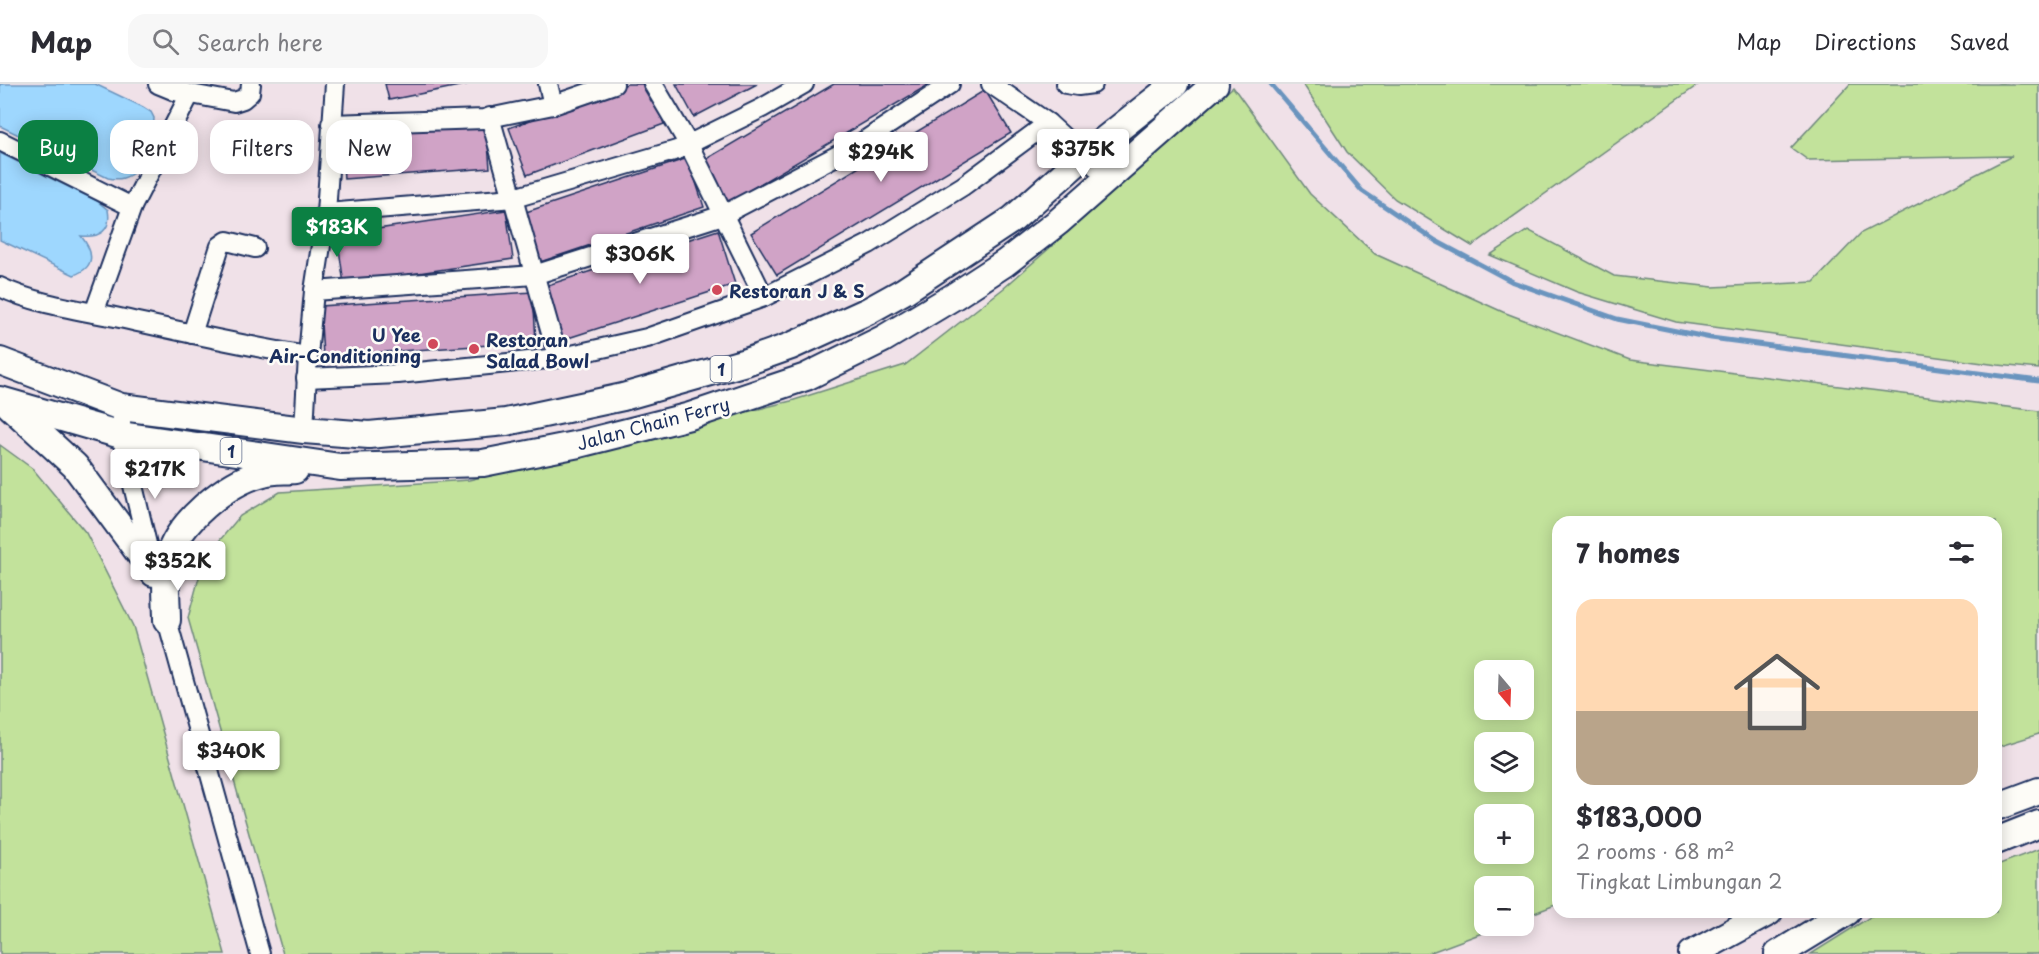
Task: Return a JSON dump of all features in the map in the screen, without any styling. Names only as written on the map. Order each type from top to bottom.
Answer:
[{"type":"highway","name":"Jalan Chain Ferry","points":[[0,361],[121,407],[304,430],[369,435],[506,422],[623,397],[791,346],[904,291],[1013,219],[1084,156],[1175,84]]},
{"type":"highway","name":"Jalan Chain Ferry","points":[[3,401],[121,435],[340,467],[483,463],[579,444],[690,416],[806,377],[883,339],[996,269],[1058,222],[1215,84]]},
{"type":"highway","points":[[3,401],[75,466],[154,573]]},
{"type":"highway","points":[[167,620],[168,561],[187,524],[197,512],[234,486],[263,472],[340,467]]},
{"type":"highway","points":[[2002,805],[2039,791]]},
{"type":"highway","points":[[2002,839],[2039,824]]},
{"type":"highway","points":[[1692,954],[1757,918]]},
{"type":"highway","points":[[1778,954],[1837,918]]},
{"type":"street","points":[[158,84],[175,91],[234,102],[250,93],[251,84]]},
{"type":"street","points":[[331,120],[335,84]]},
{"type":"street","points":[[548,84],[553,105]]},
{"type":"street","points":[[412,120],[490,117],[553,105],[614,84]]},
{"type":"street","points":[[653,84],[689,145],[764,297]]},
{"type":"street","points":[[326,213],[514,198],[689,145],[804,84]]},
{"type":"street","points":[[314,291],[534,275],[723,215],[861,143],[950,84]]},
{"type":"street","points":[[991,84],[1048,123],[1107,177]]},
{"type":"street","points":[[1066,84],[1078,86],[1094,84]]},
{"type":"street","points":[[94,313],[132,207],[190,93],[175,91]]},
{"type":"street","points":[[490,117],[558,358]]},
{"type":"street","points":[[306,378],[398,374],[558,358],[647,338],[764,297],[869,244],[963,186],[1048,123]]},
{"type":"street","points":[[0,141],[132,207]]},
{"type":"street","points":[[304,430],[314,291],[326,213],[328,174]]},
{"type":"street","points":[[192,334],[219,246],[227,241],[255,249]]},
{"type":"street","points":[[0,287],[14,294],[94,313],[253,347],[308,356]]},
{"type":"street","points":[[121,407],[121,435],[154,573],[260,954]]},
{"type":"green space","points":[[1303,84],[1699,84],[1472,246],[1395,199],[1347,152]]},
{"type":"green space","points":[[1850,84],[2039,84],[2039,369],[1676,322],[1577,292],[1490,255],[1528,230],[1614,276],[1713,287],[1814,282],[1861,233],[2012,156],[1808,160],[1791,148]]},
{"type":"green space","points":[[1233,87],[1310,194],[1375,254],[1503,312],[1630,360],[2039,411],[2039,734],[2002,745],[2002,516],[1552,516],[1552,906],[1534,913],[1534,876],[1474,876],[1474,936],[1426,954],[283,954],[188,618],[204,559],[240,516],[280,492],[469,480],[791,401],[905,365],[1004,288]]},
{"type":"green space","points":[[0,445],[33,469],[86,533],[133,626],[225,954],[0,954]]},
{"type":"green space","points":[[2039,849],[2039,954],[1811,954],[1868,918],[2002,918],[2002,863]]},
{"type":"water","points":[[0,84],[95,84],[143,107],[151,112],[154,118],[154,120],[110,120],[110,174],[132,174],[116,179],[98,173],[98,120],[18,120],[18,135],[0,126]]},
{"type":"water","points":[[0,153],[18,162],[18,174],[42,174],[97,201],[108,210],[108,223],[103,232],[93,236],[81,236],[91,258],[86,268],[74,275],[0,240]]},
{"type":"building","points":[[385,84],[469,84],[389,100]]},
{"type":"building","points":[[627,84],[650,84],[664,124],[527,175],[509,128]]},
{"type":"building","points":[[676,84],[757,84],[694,117]]},
{"type":"building","points":[[834,84],[930,84],[726,204],[701,162]]},
{"type":"building","points":[[985,90],[1011,133],[777,275],[751,233]]},
{"type":"building","points":[[486,121],[490,168],[412,174],[412,127]]},
{"type":"building","points":[[688,158],[704,207],[540,262],[523,213]]},
{"type":"building","points":[[344,174],[410,174],[344,179]]},
{"type":"building","points":[[506,210],[513,259],[344,284],[337,235]]},
{"type":"building","points":[[718,230],[735,284],[562,340],[545,286]]},
{"type":"building","points":[[533,292],[536,342],[323,356],[320,306]]},
{"type":"waterway","points":[[1271,84],[1362,191],[1436,241],[1513,282],[1617,319],[1711,338],[2039,381]]},
{"type":"place","name":"Restoran J & S","points":[[717,290]]},
{"type":"place","name":"U Yee Air-Conditioning","points":[[433,344]]},
{"type":"place","name":"Restoran Salad Bowl","points":[[474,349]]}]
